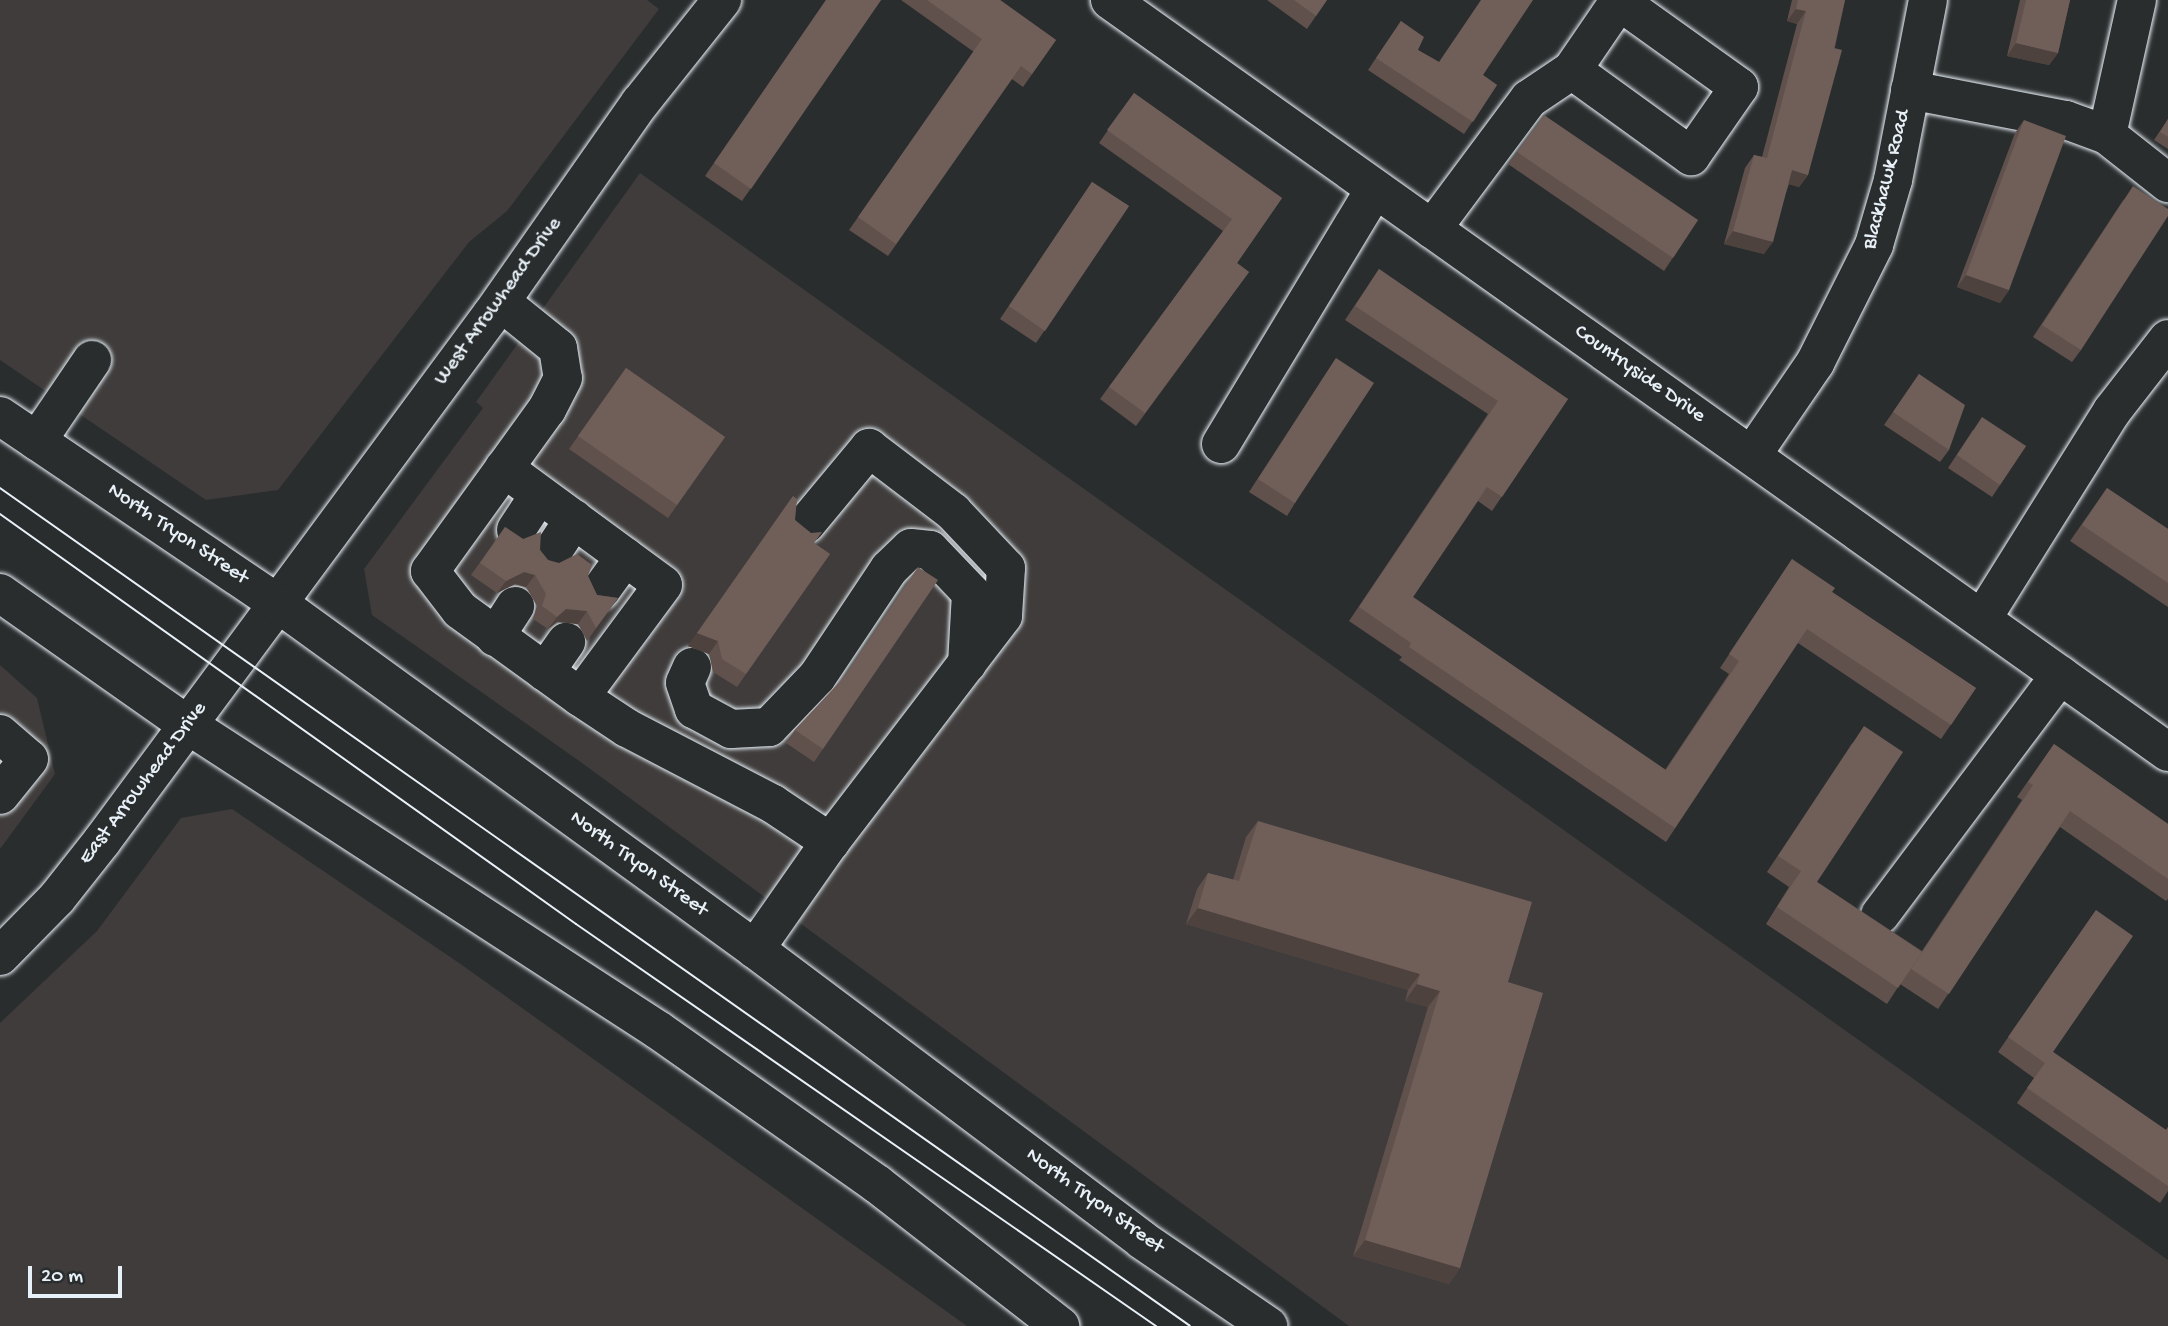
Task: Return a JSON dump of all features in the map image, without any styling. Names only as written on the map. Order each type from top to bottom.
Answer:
[{"type":"street","name":"West Arrowhead Drive","points":[[279,604],[501,302],[640,103],[722,0]]},
{"type":"street","name":"Blackhawk Road","points":[[1752,455],[1815,363],[1862,276],[1893,180],[1928,0]]},
{"type":"street","points":[[2107,135],[2137,0]]},
{"type":"street","name":"Countryside Drive","points":[[1113,1],[2168,752]]},
{"type":"street","points":[[1432,229],[1529,99],[1572,70],[1620,1],[1739,87],[1691,156],[1572,70]]},
{"type":"street","points":[[1910,90],[2066,120],[2107,135],[2168,183]]},
{"type":"street","points":[[1221,444],[1375,189]]},
{"type":"street","points":[[501,302],[558,348],[564,379],[504,468],[429,571],[470,596],[555,657],[580,696],[627,728],[773,804],[830,842]]},
{"type":"street","points":[[1982,619],[2112,411],[2168,339]]},
{"type":"street","points":[[37,441],[92,360]]},
{"type":"street","name":"North Tryon Street","points":[[0,416],[279,604],[755,949],[1131,1231],[1268,1326]]},
{"type":"street","points":[[755,949],[830,842],[1003,616],[1006,568],[953,512],[869,448],[806,524]]},
{"type":"street","points":[[504,468],[663,585],[580,696]]},
{"type":"street","points":[[516,530],[539,495]]},
{"type":"street","points":[[551,554],[574,519]]},
{"type":"street","points":[[692,667],[685,684],[694,709],[731,729],[769,727],[817,677],[889,569],[911,548],[930,550],[971,593],[967,664]]},
{"type":"street","points":[[601,590],[625,558]]},
{"type":"street","points":[[0,593],[188,725],[658,1030],[877,1184],[1060,1326]]},
{"type":"street","name":"East Arrowhead Drive","points":[[0,956],[57,898],[279,604]]},
{"type":"street","points":[[1880,915],[2060,674]]},
{"type":"street","points":[[0,734],[29,759],[0,795]]},
{"type":"shaded area","points":[[0,0],[647,0],[659,9],[507,211],[469,242],[278,490],[206,500],[0,360]]},
{"type":"shaded area","points":[[640,173],[2168,1260],[2168,1326],[1349,1326],[582,763],[372,615],[364,569],[483,408],[476,402]]},
{"type":"shaded area","points":[[0,665],[37,698],[55,774],[0,849]]},
{"type":"shaded area","points":[[232,809],[462,965],[967,1326],[0,1326],[0,1023],[97,931],[181,818]]},
{"type":"building","points":[[826,0],[881,0],[751,189],[714,163]]},
{"type":"building","points":[[927,0],[1000,0],[1056,40],[1032,74],[1021,66],[896,244],[858,217],[982,39]]},
{"type":"building","points":[[1294,0],[1327,0],[1316,16]]},
{"type":"building","points":[[1481,0],[1533,0],[1483,75],[1497,85],[1473,122],[1376,58],[1401,21],[1424,37],[1418,50],[1439,62]]},
{"type":"building","points":[[1798,0],[1845,0],[1834,48],[1842,50],[1808,175],[1792,170],[1773,242],[1733,231],[1754,155],[1767,158],[1806,11],[1796,9]]},
{"type":"building","points":[[2026,0],[2070,0],[2058,53],[2016,43]]},
{"type":"building","points":[[1134,93],[1282,198],[1237,263],[1249,272],[1145,413],[1109,387],[1232,219],[1107,130]]},
{"type":"building","points":[[1544,115],[1698,220],[1673,258],[1517,152]]},
{"type":"building","points":[[2168,119],[2168,137],[2160,132]]},
{"type":"building","points":[[2024,120],[2066,136],[2009,290],[1966,275]]},
{"type":"building","points":[[1092,182],[1129,206],[1045,331],[1009,306]]},
{"type":"building","points":[[2133,186],[2168,209],[2168,216],[2081,350],[2042,325]]},
{"type":"building","points":[[1379,269],[1568,399],[1502,497],[1487,487],[1413,597],[1666,770],[1739,661],[1729,654],[1792,559],[1835,588],[1832,592],[1976,688],[1951,725],[1807,629],[1675,828],[1409,647],[1411,643],[1359,607],[1498,401],[1355,306]]},
{"type":"building","points":[[1336,358],[1374,383],[1295,503],[1258,479]]},
{"type":"building","points":[[626,368],[725,437],[677,505],[578,436]]},
{"type":"building","points":[[1919,374],[1965,405],[1949,450],[1893,412]]},
{"type":"building","points":[[1982,417],[2026,446],[2000,485],[1957,455]]},
{"type":"building","points":[[2107,488],[2168,529],[2168,583],[2082,525]]},
{"type":"building","points":[[793,496],[797,499],[795,520],[811,533],[822,532],[814,543],[830,554],[746,674],[722,659],[718,641],[697,633]]},
{"type":"building","points":[[505,527],[523,539],[541,532],[540,550],[548,560],[559,563],[577,554],[592,565],[588,576],[597,595],[618,598],[596,628],[587,611],[566,609],[557,617],[542,606],[546,594],[535,575],[524,572],[506,581],[480,563]]},
{"type":"building","points":[[918,567],[938,580],[823,749],[795,730],[844,677]]},
{"type":"building","points":[[1864,726],[1903,752],[1817,882],[1922,952],[1898,988],[1777,907],[1801,871],[1778,856]]},
{"type":"building","points":[[2054,744],[2168,824],[2168,879],[2070,811],[1949,994],[1911,969],[2033,785],[2028,782]]},
{"type":"building","points":[[1258,821],[1532,902],[1508,982],[1543,993],[1460,1268],[1365,1240],[1440,991],[1417,984],[1420,974],[1198,908],[1208,873],[1239,881]]},
{"type":"building","points":[[2096,910],[2133,936],[2053,1052],[2166,1130],[2168,1127],[2168,1186],[2027,1088],[2045,1063],[2008,1037]]},
{"type":"tram line","points":[[0,488],[1190,1326]]},
{"type":"tram line","points":[[0,514],[576,924],[1156,1326]]}]
